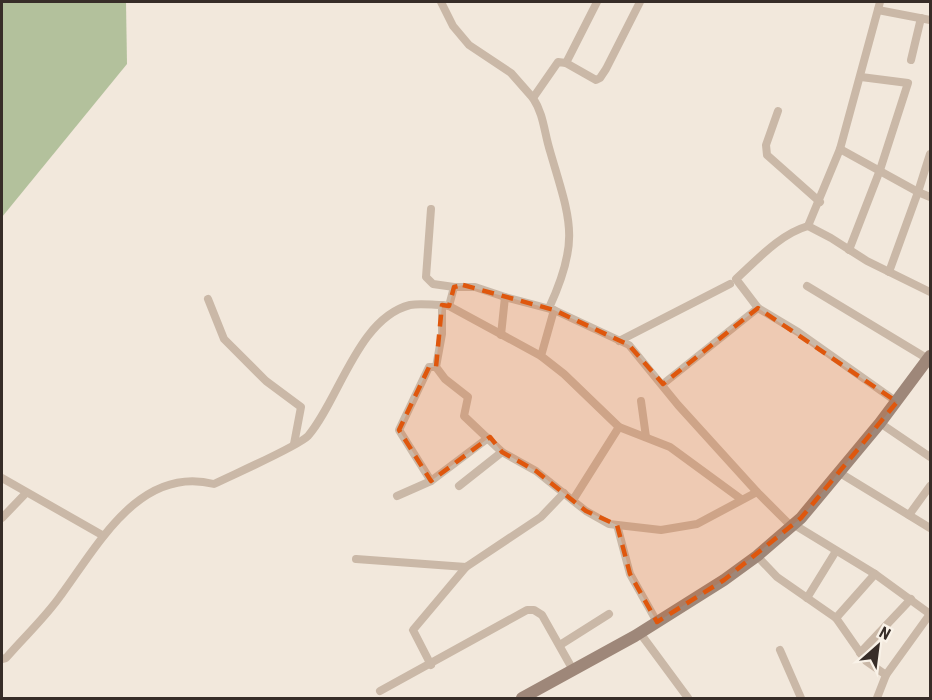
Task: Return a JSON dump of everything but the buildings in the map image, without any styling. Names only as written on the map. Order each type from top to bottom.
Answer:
[{"type":"main road","points":[[522,699],[640,633],[724,580],[757,556],[792,525],[840,473],[897,402],[929,357]]},
{"type":"street","points":[[441,2],[453,26],[469,45],[511,73],[541,111],[570,224],[568,261],[552,309],[541,356]]},
{"type":"street","points":[[566,63],[597,2]]},
{"type":"street","points":[[533,98],[551,69],[558,63],[566,63],[596,80],[600,78],[640,2]]},
{"type":"street","points":[[897,402],[798,332],[758,308],[736,279],[768,250],[796,230],[808,226],[820,202],[840,149],[879,6],[926,19],[911,60]]},
{"type":"street","points":[[849,250],[880,170],[908,83],[861,78]]},
{"type":"street","points":[[778,111],[766,145],[767,155],[820,202]]},
{"type":"street","points":[[840,149],[930,198]]},
{"type":"street","points":[[889,272],[930,154]]},
{"type":"street","points":[[431,209],[426,278],[434,284],[475,287],[552,309],[629,345],[678,405],[757,492],[792,525],[875,574],[930,614],[886,675],[877,699]]},
{"type":"street","points":[[808,226],[889,272],[930,290]]},
{"type":"street","points":[[619,341],[730,284]]},
{"type":"street","points":[[436,368],[446,305],[454,286]]},
{"type":"street","points":[[807,286],[929,357]]},
{"type":"street","points":[[501,335],[506,297]]},
{"type":"street","points":[[208,299],[216,324],[225,339],[266,381],[301,407],[294,444]]},
{"type":"street","points":[[2,659],[6,658],[61,596],[102,535],[122,514],[149,495],[173,483],[195,479],[214,484],[306,438],[318,423],[356,354],[386,320],[410,305],[446,305],[541,356],[564,374],[619,427],[670,447],[741,499]]},
{"type":"street","points":[[663,384],[758,308]]},
{"type":"street","points":[[431,480],[399,430],[429,367],[436,368],[468,397],[464,416],[502,452],[536,471],[586,511],[616,525],[661,530],[697,524],[757,492]]},
{"type":"street","points":[[641,401],[646,436]]},
{"type":"street","points":[[880,423],[930,457]]},
{"type":"street","points":[[573,500],[619,427]]},
{"type":"street","points":[[397,496],[431,480],[489,438]]},
{"type":"street","points":[[459,486],[502,452]]},
{"type":"street","points":[[840,473],[930,528]]},
{"type":"street","points":[[2,478],[102,535]]},
{"type":"street","points":[[909,514],[930,486]]},
{"type":"street","points":[[2,518],[26,493]]},
{"type":"street","points":[[431,665],[413,630],[466,567],[541,517],[564,493]]},
{"type":"street","points":[[616,525],[630,574],[657,622]]},
{"type":"street","points":[[807,598],[836,550]]},
{"type":"street","points":[[757,556],[767,569],[836,618],[866,661],[886,675]]},
{"type":"street","points":[[356,559],[466,567]]},
{"type":"street","points":[[836,618],[875,574]]},
{"type":"street","points":[[860,653],[911,599]]},
{"type":"street","points":[[380,691],[431,665],[527,610],[534,609],[542,615],[573,670]]},
{"type":"street","points":[[560,645],[609,614]]},
{"type":"street","points":[[640,633],[662,667],[688,699]]},
{"type":"street","points":[[780,650],[801,699]]},
{"type":"highlighted area","points":[[463,285],[554,310],[629,345],[663,384],[758,308],[897,402],[801,518],[724,580],[657,622],[630,574],[617,525],[586,511],[536,471],[502,452],[490,437],[431,481],[399,430],[429,367],[436,367],[442,305],[449,306],[454,287]]},
{"type":"green space","points":[[2,2],[126,2],[127,64],[2,217]]}]
